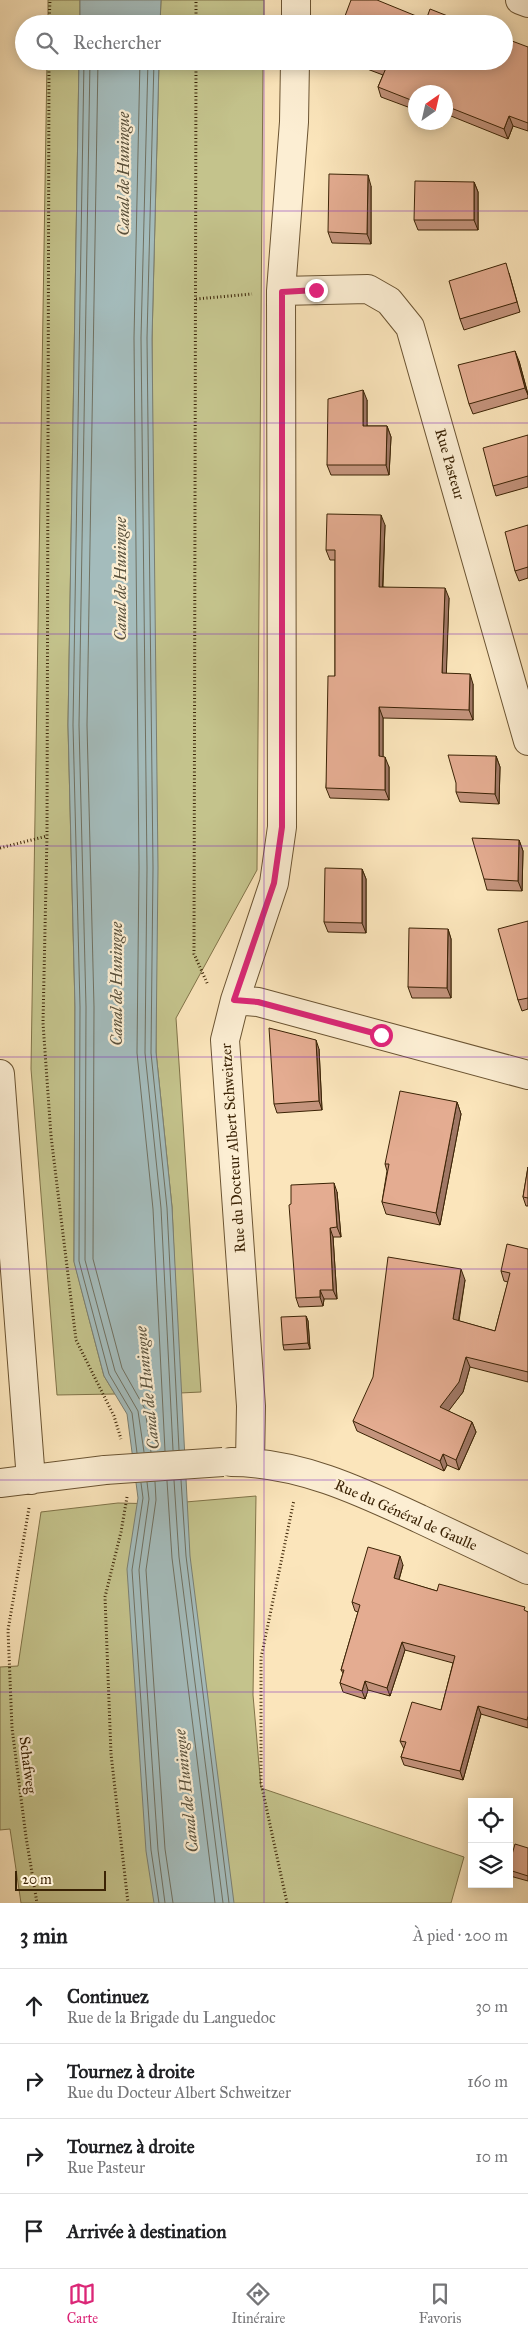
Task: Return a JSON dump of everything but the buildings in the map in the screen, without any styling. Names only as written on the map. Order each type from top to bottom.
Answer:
[{"type":"street","points":[[296,0],[296,15]]},
{"type":"street","points":[[520,0],[528,3]]},
{"type":"street","name":"Rue du Docteur Albert Schweitzer","points":[[250,1462],[251,1406],[225,1040],[234,1000],[274,883],[282,827],[282,292],[294,122],[295,70]]},
{"type":"street","name":"Rue Pasteur","points":[[282,292],[368,289],[389,301],[410,326],[528,741]]},
{"type":"street","points":[[234,1000],[258,1002],[528,1075]]},
{"type":"street","points":[[0,1074],[31,1480]]},
{"type":"street","name":"Rue du Général de Gaulle","points":[[0,1483],[105,1470],[250,1462],[300,1471],[365,1494],[528,1570]]},
{"type":"path","points":[[50,0],[50,15]]},
{"type":"path","points":[[196,0],[196,15]]},
{"type":"path","points":[[49,70],[47,836],[43,1023],[51,1136],[76,1340],[114,1416],[122,1441]]},
{"type":"path","points":[[196,70],[194,954],[211,990],[234,1000]]},
{"type":"path","points":[[196,299],[282,292]]},
{"type":"path","points":[[0,848],[47,836]]},
{"type":"path","points":[[287,1903],[261,1783],[260,1658],[300,1471]]},
{"type":"path","name":"Schafweg","points":[[31,1480],[29,1510],[8,1630],[12,1728],[26,1837],[37,1903]]},
{"type":"path","points":[[127,1496],[121,1532],[105,1596],[112,1754],[128,1903]]},
{"type":"shaded area","points":[[48,0],[80,0],[80,15],[48,15]]},
{"type":"shaded area","points":[[161,0],[264,0],[264,15],[160,15]]},
{"type":"shaded area","points":[[47,70],[79,70],[68,725],[75,1007],[74,1261],[104,1376],[115,1394],[57,1395],[31,1069]]},
{"type":"shaded area","points":[[159,70],[263,70],[257,870],[176,1018],[201,1392],[180,1393],[172,1207],[156,1052],[152,339]]},
{"type":"shaded area","points":[[256,1496],[253,1695],[261,1788],[464,1857],[451,1903],[21,1903],[10,1829],[0,1830],[0,1667],[18,1666],[41,1512],[118,1503],[162,1504]]},
{"type":"water","points":[[80,0],[161,0],[160,15],[80,15]]},
{"type":"water","name":"Canal de Huningue","points":[[79,70],[159,70],[152,339],[158,868],[156,1052],[172,1207],[190,1556],[234,1903],[154,1903],[146,1851],[127,1569],[138,1498],[127,1414],[104,1376],[74,1262],[75,1007],[68,725]]},
{"type":"route","points":[[316,290],[282,292],[282,827],[274,883],[234,1000],[258,1002],[381,1035]]}]
